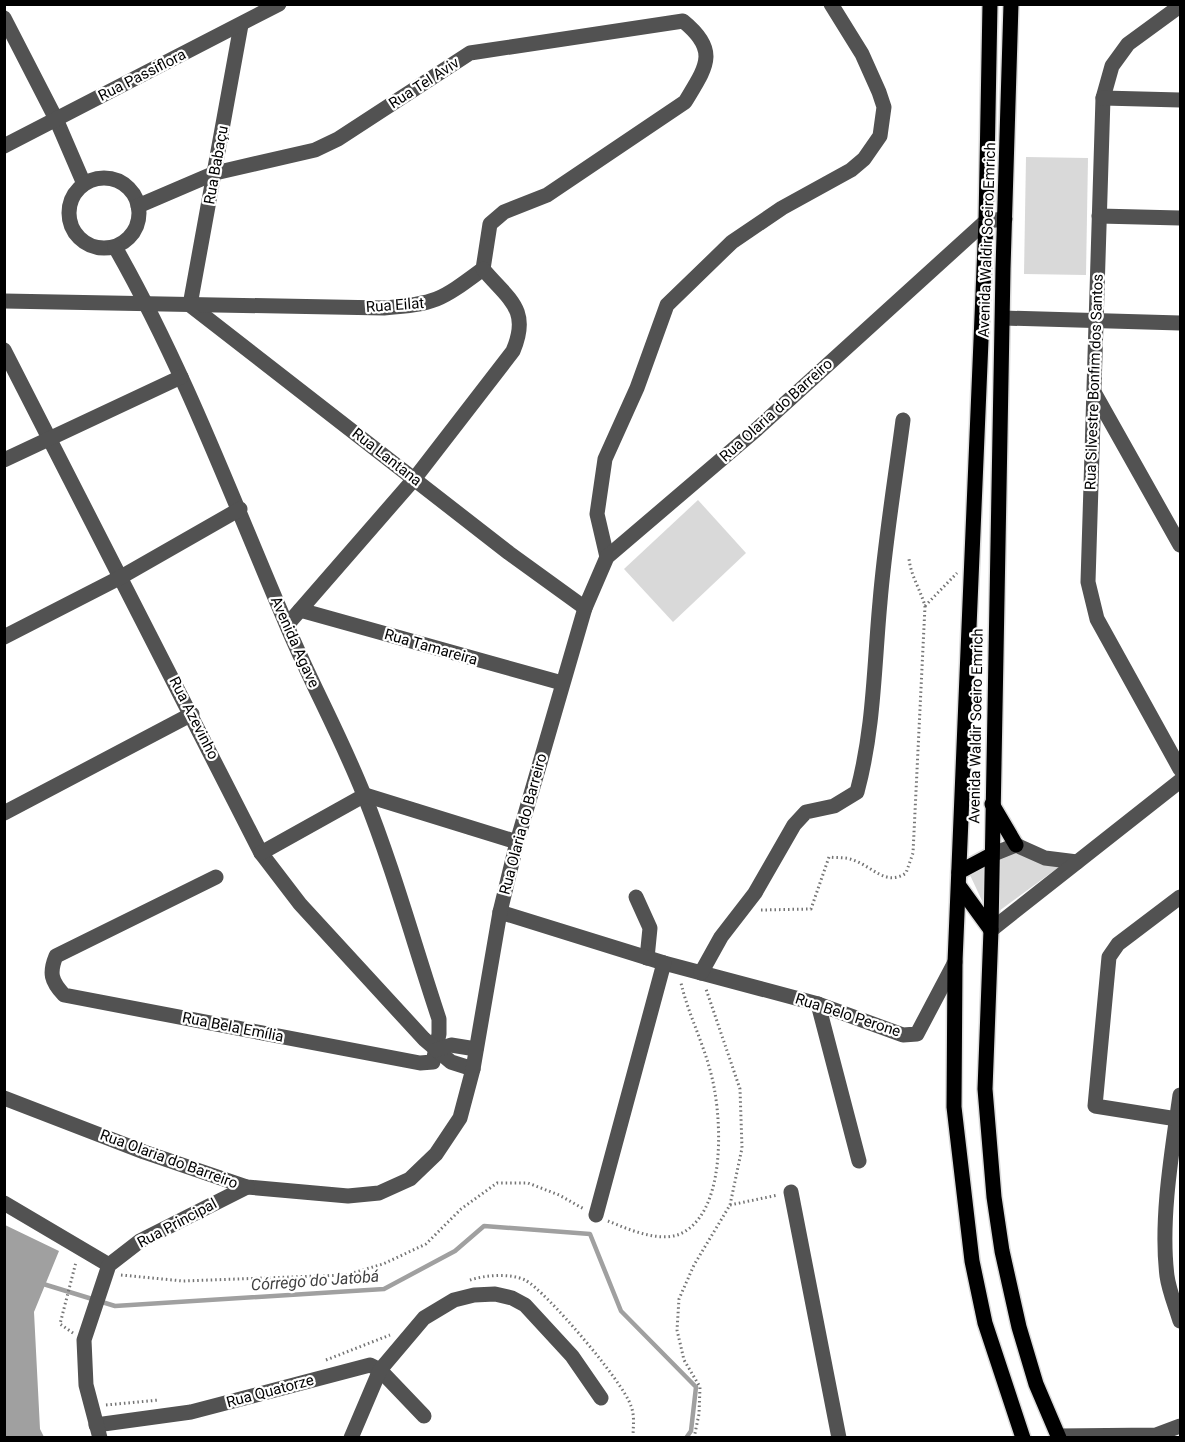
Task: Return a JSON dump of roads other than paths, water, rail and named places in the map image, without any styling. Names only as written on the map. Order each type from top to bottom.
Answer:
[{"type":"main road","name":"Avenida Waldir Soeiro Emrich","points":[[990,4],[986,221],[955,962],[954,1107],[972,1261],[985,1323],[1023,1437]]},
{"type":"main road","name":"Avenida Waldir Soeiro Emrich","points":[[1011,4],[991,930],[985,1089],[994,1197],[1019,1327],[1036,1384],[1058,1437]]},
{"type":"main road","points":[[992,803],[1016,845]]},
{"type":"main road","points":[[991,855],[959,879],[991,930]]},
{"type":"street","name":"Rua Passiflora","points":[[4,146],[279,4]]},
{"type":"street","points":[[607,557],[597,514],[605,459],[637,388],[667,305],[732,242],[782,208],[851,170],[864,159],[880,136],[884,107],[879,92],[862,54],[831,4]]},
{"type":"street","name":"Rua Silvestre Bonfim dos Santos","points":[[1180,6],[1144,30],[1128,44],[1112,66],[1103,98],[1088,582],[1097,620],[1180,769]]},
{"type":"street","points":[[4,18],[56,119],[84,184]]},
{"type":"street","name":"Rua Tel Aviv","points":[[138,206],[215,173],[322,146],[470,53],[524,43],[683,21],[700,36],[708,55],[699,79],[685,102],[547,195],[504,212],[490,224],[483,269]]},
{"type":"street","name":"Rua Babaçu","points":[[190,304],[241,25]]},
{"type":"street","points":[[1103,98],[1180,100]]},
{"type":"street","points":[[94,179],[117,180],[134,195],[138,206],[136,226],[131,235],[115,247],[94,247],[83,242],[70,224],[70,202],[84,184],[94,179]]},
{"type":"street","points":[[1099,216],[1180,218]]},
{"type":"street","points":[[986,221],[1005,219]]},
{"type":"street","name":"Rua Olaria do Barreiro","points":[[4,1098],[144,1152],[247,1187],[348,1196],[379,1192],[410,1179],[436,1154],[460,1118],[473,1069],[500,912],[517,842],[585,608],[607,557],[758,429],[986,221]]},
{"type":"street","name":"Avenida Agave","points":[[115,247],[147,304],[181,377],[240,509],[287,626],[365,795],[439,1018],[436,1050]]},
{"type":"street","points":[[287,626],[415,478],[513,351],[521,332],[519,313],[483,269]]},
{"type":"street","name":"Rua Eilat","points":[[4,301],[384,308],[423,305],[444,298],[483,269]]},
{"type":"street","name":"Rua Lantana","points":[[190,304],[509,553],[585,608]]},
{"type":"street","points":[[1003,318],[1180,323]]},
{"type":"street","name":"Rua Azevinho","points":[[4,350],[51,438],[261,853],[300,904],[436,1050],[451,1062],[473,1069]]},
{"type":"street","points":[[4,460],[181,377]]},
{"type":"street","points":[[1094,392],[1180,545]]},
{"type":"street","points":[[701,973],[738,913],[755,893],[794,825],[806,812],[834,806],[857,792],[865,761],[875,696],[884,560],[903,420]]},
{"type":"street","points":[[4,637],[122,577],[240,509]]},
{"type":"street","name":"Rua Tamareira","points":[[300,610],[562,683]]},
{"type":"street","points":[[4,813],[192,714]]},
{"type":"street","points":[[991,930],[1180,781]]},
{"type":"street","points":[[261,853],[365,795],[517,842]]},
{"type":"street","points":[[991,855],[1016,845],[1045,858],[1077,862]]},
{"type":"street","name":"Rua Bela Emília","points":[[216,877],[56,956],[50,970],[53,983],[64,995],[420,1062],[433,1062],[436,1050]]},
{"type":"street","points":[[636,897],[650,928],[647,958]]},
{"type":"street","points":[[1177,1119],[1095,1106],[1109,957],[1118,944],[1180,897]]},
{"type":"street","name":"Rua Belo Perone","points":[[500,912],[670,965],[818,1004],[903,1035],[917,1034],[955,962]]},
{"type":"street","points":[[596,1215],[670,965]]},
{"type":"street","points":[[818,1004],[859,1161]]},
{"type":"street","points":[[436,1050],[451,1046],[476,1049]]},
{"type":"street","points":[[1180,1095],[1175,1171],[1174,1276],[1180,1321]]},
{"type":"street","name":"Rua Principal","points":[[107,1273],[140,1241],[247,1187]]},
{"type":"street","points":[[791,1192],[839,1437]]},
{"type":"street","points":[[4,1203],[80,1247],[107,1273],[85,1338],[86,1385],[98,1431]]},
{"type":"street","points":[[351,1437],[380,1370],[424,1318],[454,1300],[495,1294],[512,1298],[525,1305],[572,1356],[601,1398]]},
{"type":"street","name":"Rua Quatorze","points":[[98,1431],[191,1412],[369,1365],[380,1370]]},
{"type":"street","points":[[380,1370],[424,1416]]},
{"type":"street","points":[[1058,1437],[1156,1435],[1180,1426]]},
{"type":"waterway","name":"Córrego do Jatobá","points":[[40,1283],[115,1306],[384,1289],[455,1251],[484,1226],[590,1234],[621,1311],[696,1387],[691,1431],[686,1438]]}]
